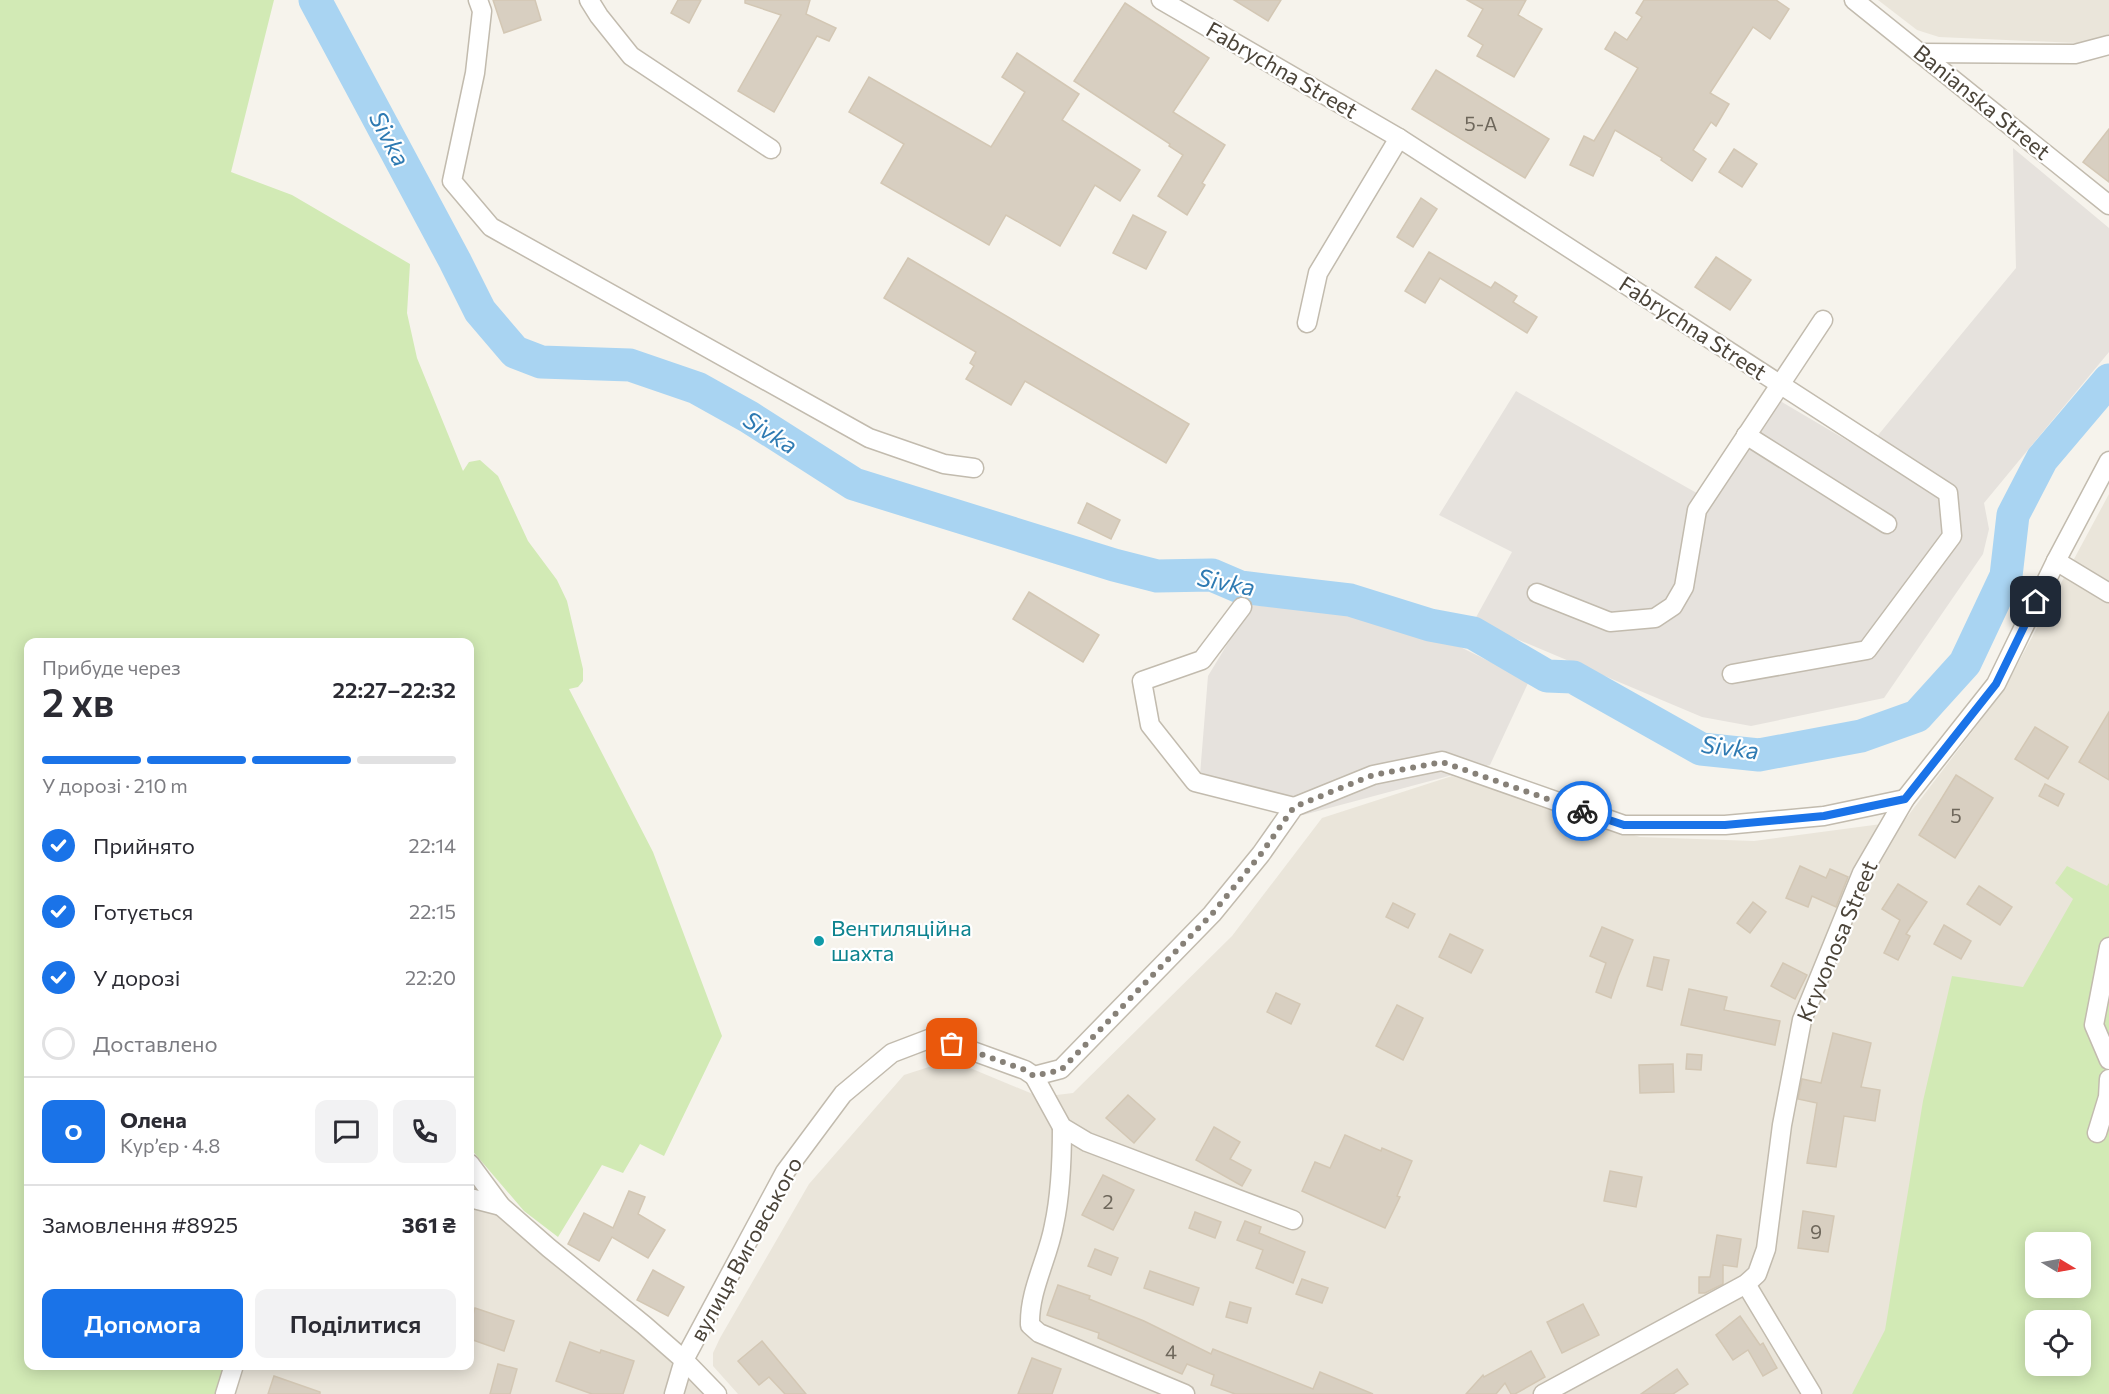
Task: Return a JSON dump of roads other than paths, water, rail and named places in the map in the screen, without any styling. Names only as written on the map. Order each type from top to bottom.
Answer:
[{"type":"street","points":[[478,0],[482,11],[475,73],[452,181],[491,227],[869,438],[944,464],[974,468]]},
{"type":"street","points":[[589,0],[631,56],[771,149]]},
{"type":"street","name":"Fabrychna Street","points":[[1161,0],[1399,138],[1948,493],[1952,536],[1868,650],[1732,674]]},
{"type":"street","name":"Banianska Street","points":[[1854,0],[2109,205]]},
{"type":"street","points":[[1922,53],[2075,54],[2109,45]]},
{"type":"street","points":[[1307,323],[1318,273],[1399,138]]},
{"type":"street","points":[[1537,593],[1610,622],[1655,618],[1672,606],[1684,587],[1697,510],[1823,320]]},
{"type":"street","points":[[1746,435],[1887,524]]},
{"type":"street","name":"Kryvonosa Street","points":[[1544,1394],[1746,1284],[1757,1274],[1766,1249],[1782,1125],[1802,1020],[1862,873],[1905,799],[1996,684],[2056,561],[2109,461]]},
{"type":"street","points":[[2056,561],[2109,593]]},
{"type":"street","points":[[1242,607],[1202,660],[1142,681],[1150,725],[1195,782],[1294,807]]},
{"type":"street","points":[[1185,1394],[1039,1333],[1030,1324],[1030,1308],[1054,1226],[1062,1168],[1062,1127],[1034,1076],[1061,1070],[1131,998],[1212,914],[1261,854],[1294,807],[1373,775],[1442,762],[1624,825],[1725,825],[1824,816],[1905,799]]},
{"type":"street","points":[[2109,947],[2094,1025],[2109,1060]]},
{"type":"street","name":"вулиця Виговського","points":[[474,1169],[501,1206],[684,1360],[785,1172],[843,1094],[892,1053],[934,1037],[1025,1070],[1034,1076]]},
{"type":"street","points":[[2097,1133],[2108,1097],[2109,1078]]},
{"type":"street","points":[[1062,1127],[1086,1142],[1293,1220]]},
{"type":"street","name":"вулиця Виговського","points":[[474,1199],[501,1206]]},
{"type":"street","points":[[1746,1284],[1812,1394]]},
{"type":"street","points":[[674,1394],[684,1360],[717,1394]]},
{"type":"street","points":[[225,1394],[232,1370]]},
{"type":"waterway","name":"Sivka","points":[[315,0],[480,311],[515,352],[541,362],[630,365],[697,388],[749,417],[854,484],[1114,565],[1157,576],[1212,575],[1240,587],[1350,600],[1430,625],[1473,633],[1547,676],[1573,677],[1701,749],[1759,755],[1861,736],[1917,716],[1965,663],[2006,576],[2013,515],[2042,459],[2109,380]]},
{"type":"place","name":"Вентиляційна шахта","points":[[819,941]]}]
